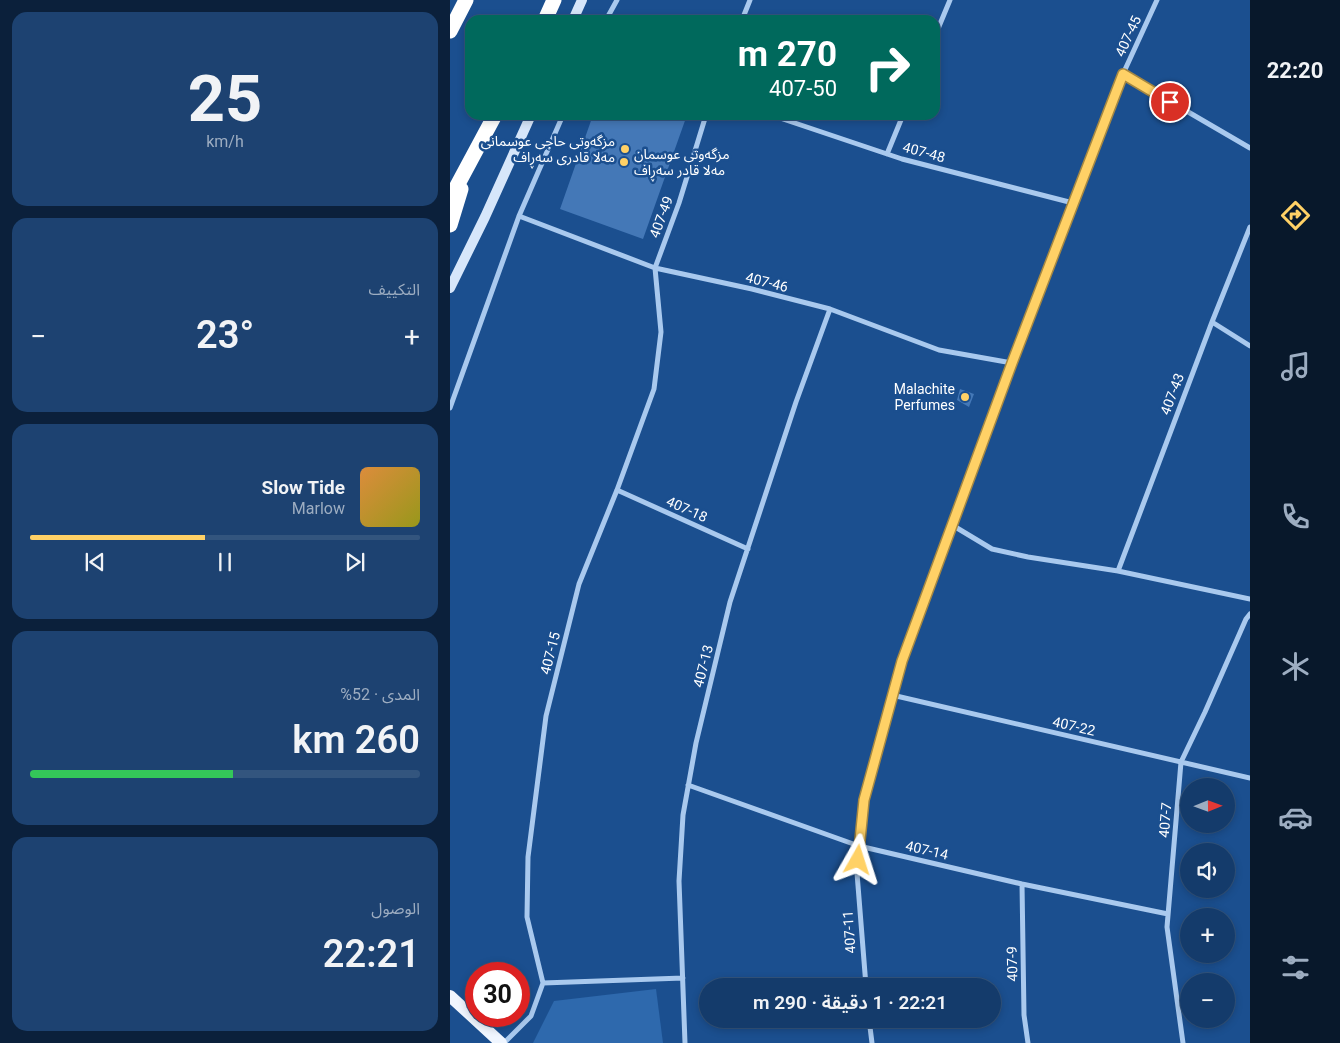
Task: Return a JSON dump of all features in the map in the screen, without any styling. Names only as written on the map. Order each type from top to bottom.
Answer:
[{"type":"highway","points":[[450,31],[466,0]]},
{"type":"highway","points":[[547,15],[554,0]]},
{"type":"highway","points":[[450,199],[491,120]]},
{"type":"highway","points":[[450,226],[468,164]]},
{"type":"main road","points":[[575,15],[582,0]]},
{"type":"main road","points":[[450,288],[485,217],[529,120]]},
{"type":"main road","points":[[450,996],[500,1043]]},
{"type":"street","points":[[609,15],[617,0]]},
{"type":"street","points":[[744,15],[750,0]]},
{"type":"street","points":[[940,24],[950,0]]},
{"type":"street","name":"407-45","points":[[859,846],[864,800],[902,661],[1073,203],[1123,74],[1157,0]]},
{"type":"street","points":[[1123,74],[1250,148]]},
{"type":"street","points":[[450,408],[519,216],[561,120]]},
{"type":"street","name":"407-49","points":[[654,268],[679,204],[704,120]]},
{"type":"street","name":"407-48","points":[[786,120],[887,154],[1073,203]]},
{"type":"street","points":[[887,154],[901,120]]},
{"type":"street","name":"407-46","points":[[519,216],[654,268],[752,289],[830,310],[939,350],[1012,363]]},
{"type":"street","name":"407-43","points":[[1118,571],[1250,226]]},
{"type":"street","name":"407-15","points":[[543,983],[527,917],[528,857],[546,716],[579,584],[617,490],[654,389],[661,332],[654,268]]},
{"type":"street","name":"407-13","points":[[685,1043],[679,881],[683,815],[696,743],[728,612],[796,402],[830,310]]},
{"type":"street","points":[[1212,322],[1250,346]]},
{"type":"street","name":"407-18","points":[[617,490],[748,549]]},
{"type":"street","points":[[952,525],[992,549],[1028,557],[1118,571],[1250,599]]},
{"type":"street","name":"407-7","points":[[1183,1043],[1167,927],[1181,762],[1246,619],[1250,614]]},
{"type":"street","name":"407-22","points":[[892,695],[1250,778]]},
{"type":"street","name":"407-14","points":[[688,785],[859,846],[1022,884],[1168,914]]},
{"type":"street","name":"407-11","points":[[859,846],[856,873],[865,978]]},
{"type":"street","name":"407-9","points":[[1022,884],[1024,1016],[1028,1043]]},
{"type":"street","points":[[504,1043],[531,1016],[543,983],[683,978]]},
{"type":"street","points":[[870,1028],[872,1043]]},
{"type":"shaded area","points":[[656,989],[663,1043],[533,1043],[554,1001]]},
{"type":"building","name":"مزگەوتی عوسمان مەلا قادر سەڕاف","points":[[591,120],[685,120],[643,239],[560,209]]},
{"type":"building","name":"Malachite Perfumes","points":[[960,389],[974,394],[969,407],[957,400]]},
{"type":"place","name":"مزگەوتی حاجی عوسمانی مەلا قادری سەڕاف","points":[[625,149]]},
{"type":"place","name":"مزگەوتی عوسمان مەلا قادر سەڕاف","points":[[624,162]]},
{"type":"place","name":"Malachite Perfumes","points":[[965,397]]},
{"type":"route","points":[[858,860],[864,800],[902,661],[1012,363],[1123,74],[1170,102]]}]
